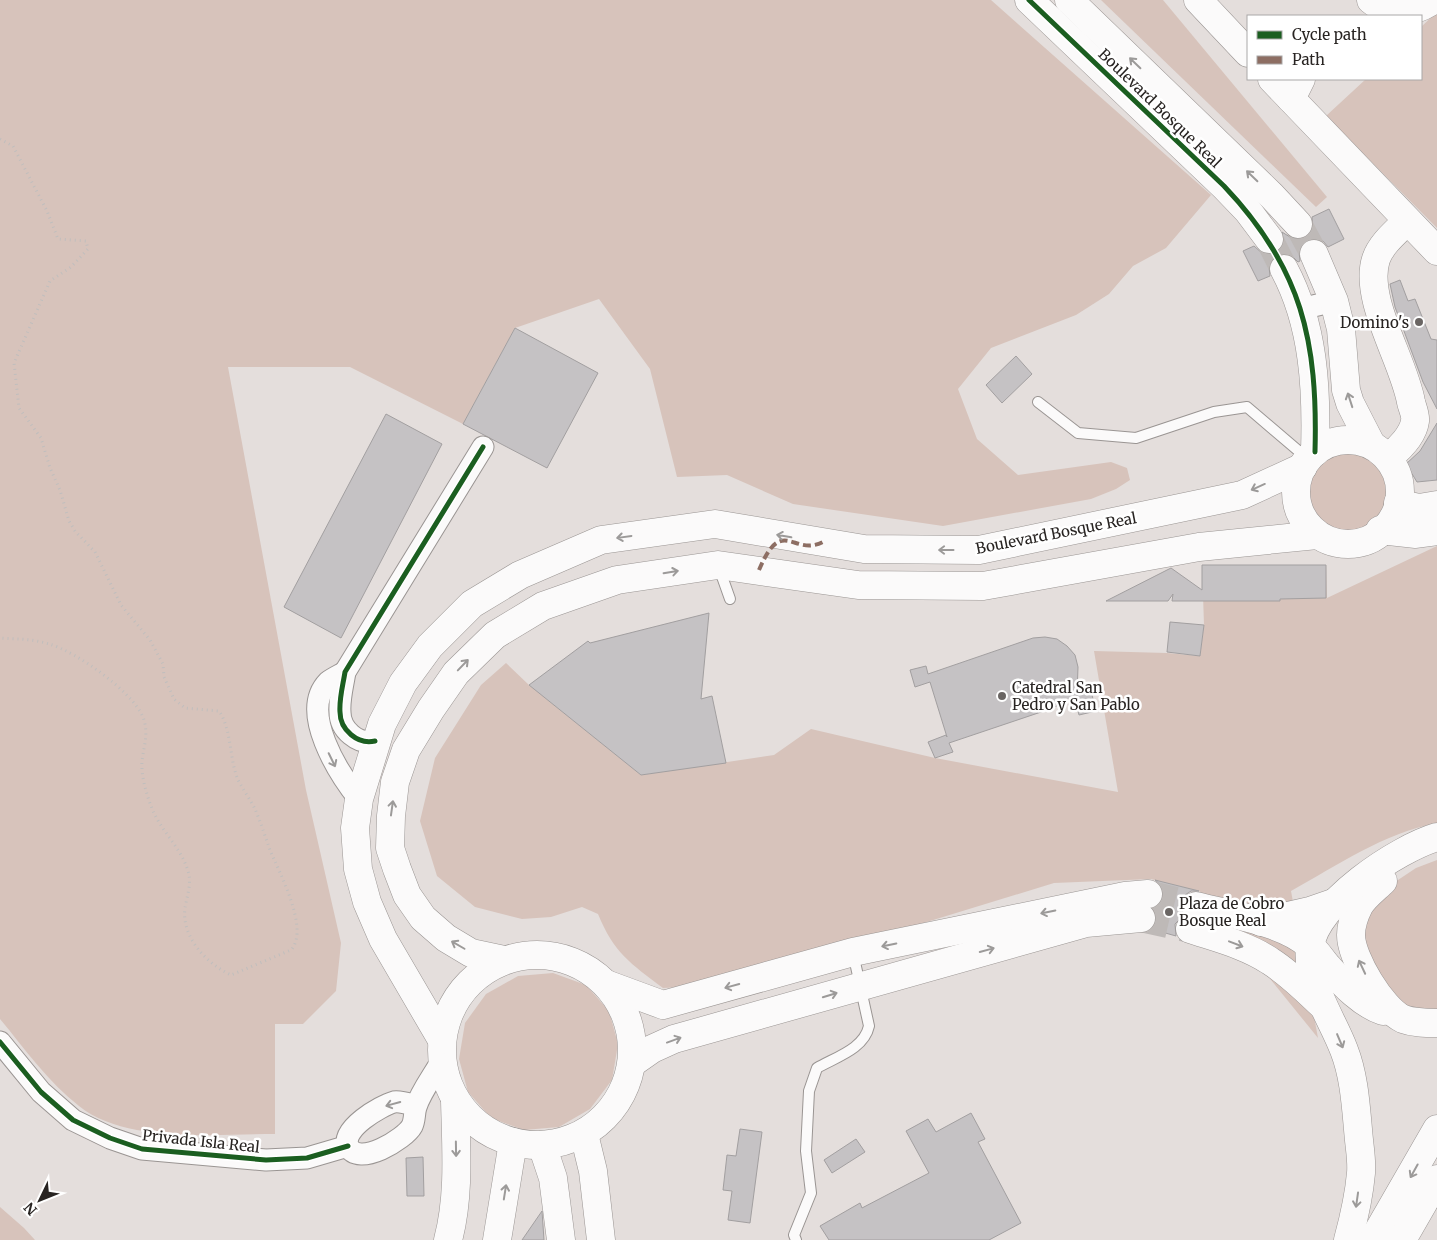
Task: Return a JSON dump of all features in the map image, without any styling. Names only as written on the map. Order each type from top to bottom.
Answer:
[{"type":"main road","name":"Boulevard Bosque Real","points":[[1029,0],[1248,211],[1269,239]]},
{"type":"main road","name":"Boulevard Bosque Real","points":[[1069,0],[1272,195],[1298,224]]},
{"type":"main road","points":[[1198,0],[1247,52]]},
{"type":"main road","points":[[1403,12],[1422,7],[1432,0]]},
{"type":"main road","points":[[1370,7],[1421,14],[1437,20]]},
{"type":"main road","points":[[1274,80],[1296,89],[1407,221],[1437,251]]},
{"type":"main road","points":[[1309,460],[1333,442],[1352,440],[1380,450],[1402,446],[1415,421],[1410,394],[1374,294],[1373,277],[1376,260],[1381,250],[1407,221]]},
{"type":"main road","points":[[1284,268],[1301,309],[1312,363],[1309,460],[1296,492],[1301,516],[1317,535],[1333,542],[1350,543],[1368,539],[1392,517],[1398,503],[1400,487],[1397,471],[1380,450],[1350,403],[1346,390],[1341,330],[1334,301],[1314,254]]},
{"type":"main road","name":"Boulevard Bosque Real","points":[[442,1050],[383,939],[367,902],[358,869],[355,828],[359,799],[375,741],[404,683],[430,646],[472,604],[520,575],[602,540],[715,524],[864,549],[979,550],[1242,495],[1309,460]]},
{"type":"main road","points":[[1398,503],[1418,508],[1437,505]]},
{"type":"main road","points":[[1380,530],[1416,534],[1437,531]]},
{"type":"main road","points":[[504,960],[471,953],[446,938],[423,918],[407,895],[390,848],[390,816],[395,782],[406,750],[456,673],[495,635],[542,606],[617,580],[718,565],[858,585],[984,586],[1200,548],[1317,535]]},
{"type":"main road","points":[[1348,1240],[1355,1214],[1362,1172],[1355,1099],[1345,1052],[1312,973],[1310,945],[1319,926],[1336,902],[1382,864],[1409,848],[1437,838]]},
{"type":"main road","points":[[1401,1018],[1383,1000],[1367,979],[1355,954],[1351,936],[1353,921],[1359,905],[1393,872],[1422,853],[1437,849]]},
{"type":"main road","points":[[1327,1010],[1289,974],[1270,960],[1193,918],[1261,922],[1310,911],[1336,902]]},
{"type":"main road","points":[[606,984],[663,1005],[853,952],[1083,914],[1145,906]]},
{"type":"main road","points":[[632,1063],[652,1049],[674,1040],[767,1014],[1083,914]]},
{"type":"main road","points":[[1261,922],[1296,936],[1310,945],[1351,990],[1375,1008],[1417,1023],[1437,1023]]},
{"type":"main road","points":[[533,954],[560,957],[585,967],[606,984],[623,1008],[631,1035],[632,1063],[626,1084],[616,1104],[584,1134],[564,1142],[542,1145],[513,1142],[480,1127],[455,1100],[446,1081],[442,1050],[448,1014],[462,990],[482,971],[504,960],[533,954]]},
{"type":"main road","points":[[758,979],[767,1014]]},
{"type":"main road","points":[[448,1240],[452,1225],[457,1163],[455,1100]]},
{"type":"main road","points":[[1373,1240],[1437,1129]]},
{"type":"main road","points":[[584,1134],[593,1171],[602,1240]]},
{"type":"main road","points":[[497,1240],[513,1142]]},
{"type":"main road","points":[[542,1145],[553,1178],[561,1240]]},
{"type":"main road","points":[[1402,1240],[1437,1179]]},
{"type":"street","points":[[1248,211],[1272,195]]},
{"type":"street","points":[[1301,309],[1334,301]]},
{"type":"street","points":[[375,741],[366,743],[356,739],[349,733],[340,715],[345,672],[482,447]]},
{"type":"street","points":[[345,672],[328,682],[319,697],[318,715],[330,758],[359,799]]},
{"type":"street","name":"Privada Isla Real","points":[[0,1042],[41,1092],[73,1120],[110,1138],[142,1149],[266,1160],[307,1158],[348,1146]]},
{"type":"street","points":[[416,1106],[394,1102],[371,1114],[350,1131],[347,1141],[348,1146],[361,1156],[377,1151],[409,1130],[414,1120],[416,1106],[442,1050]]},
{"type":"lane","points":[[1038,402],[1078,433],[1136,438],[1214,412],[1247,407],[1309,460]]},
{"type":"lane","points":[[718,565],[730,599]]},
{"type":"lane","points":[[796,1240],[794,1235],[811,1193],[806,1151],[809,1091],[818,1068],[857,1046],[866,1038],[869,1026],[853,952]]},
{"type":"path","points":[[0,139],[13,146],[47,211],[58,239],[86,241],[88,249],[71,267],[50,281],[14,363],[19,408],[40,438],[68,521],[74,531],[95,552],[121,605],[150,640],[163,664],[164,677],[174,699],[185,708],[219,711],[224,719],[230,752],[238,780],[254,808],[294,910],[297,934],[296,945],[291,950],[231,975],[218,969],[205,959],[185,924],[185,910],[190,885],[189,872],[151,807],[144,782],[142,762],[147,739],[142,716],[107,676],[79,658],[50,644],[25,639],[0,638]]},
{"type":"shaded area","points":[[0,0],[991,0],[1211,195],[1166,248],[1133,266],[1109,294],[1076,315],[991,348],[958,389],[977,439],[1018,475],[1111,462],[1127,468],[1130,480],[1116,489],[1091,499],[943,526],[793,504],[727,475],[677,477],[650,369],[599,299],[515,328],[463,424],[350,367],[228,367],[306,790],[341,943],[336,991],[303,1024],[275,1024],[275,1134],[200,1135],[147,1132],[121,1126],[99,1118],[79,1106],[57,1086],[37,1065],[0,1019]]},
{"type":"shaded area","points":[[1101,0],[1163,0],[1327,197],[1316,207]]},
{"type":"shaded area","points":[[1437,12],[1437,228],[1326,116],[1365,80],[1422,80],[1422,26]]},
{"type":"shaded area","points":[[1352,449],[1374,458],[1387,472],[1391,488],[1388,505],[1379,519],[1366,530],[1349,534],[1330,531],[1314,519],[1310,513],[1306,498],[1306,486],[1314,468],[1321,461],[1340,452]]},
{"type":"shaded area","points":[[1437,546],[1437,823],[1398,834],[1380,842],[1291,891],[1318,1038],[1199,891],[1151,879],[1054,883],[721,985],[663,988],[624,956],[610,938],[598,914],[582,907],[551,917],[522,919],[475,907],[437,876],[420,821],[435,758],[481,685],[506,663],[529,685],[641,775],[774,755],[811,729],[935,758],[1118,792],[1094,651],[1200,656],[1204,625],[1202,565],[1326,565],[1327,598]]},
{"type":"shaded area","points":[[1437,860],[1437,1017],[1403,1011],[1363,950],[1363,918],[1383,890],[1416,868]]},
{"type":"shaded area","points":[[553,973],[586,985],[609,1011],[618,1044],[612,1080],[590,1109],[559,1127],[524,1130],[491,1118],[468,1092],[459,1059],[465,1023],[486,994],[518,976]]},
{"type":"shaded area","points":[[0,1207],[24,1228],[35,1240],[0,1240]]},
{"type":"building","points":[[1329,209],[1344,239],[1328,247],[1323,241],[1316,239],[1307,240],[1302,244],[1299,252],[1300,261],[1298,262],[1286,254],[1277,255],[1269,267],[1270,276],[1258,281],[1243,251],[1254,246],[1263,254],[1270,255],[1278,252],[1284,245],[1282,232],[1293,239],[1302,239],[1309,235],[1313,229],[1312,217]]},
{"type":"building","points":[[1400,280],[1408,301],[1415,299],[1431,339],[1437,340],[1437,409],[1423,382],[1395,307],[1390,284]]},
{"type":"building","points":[[515,328],[598,373],[547,468],[463,424]]},
{"type":"building","points":[[1016,356],[1032,374],[1002,403],[986,385]]},
{"type":"building","points":[[386,414],[442,444],[341,638],[284,607]]},
{"type":"building","points":[[1437,423],[1437,480],[1417,482],[1406,464],[1420,451]]},
{"type":"building","points":[[1202,565],[1326,565],[1326,598],[1280,599],[1280,601],[1172,601],[1173,594],[1168,601],[1106,601],[1171,568],[1202,590]]},
{"type":"building","points":[[709,613],[701,699],[712,696],[726,763],[641,775],[529,685],[588,641],[590,643]]},
{"type":"building","points":[[1170,622],[1204,625],[1200,656],[1167,652]]},
{"type":"building","name":"Catedral San Pedro y San Pablo","points":[[1033,638],[1057,639],[1075,655],[1078,667],[1077,694],[1053,708],[949,743],[953,752],[935,758],[928,742],[946,735],[947,737],[930,682],[915,687],[910,670],[926,666],[928,674]]},
{"type":"building","points":[[1091,691],[1096,711],[1079,715],[1074,696]]},
{"type":"building","points":[[1155,880],[1199,891],[1191,891],[1185,895],[1181,902],[1184,915],[1175,924],[1176,936],[1151,929],[1157,917],[1153,908],[1162,901],[1164,893],[1161,885]]},
{"type":"building","points":[[971,1113],[985,1139],[978,1142],[1021,1223],[989,1240],[829,1240],[820,1226],[860,1203],[862,1208],[929,1173],[906,1131],[928,1119],[936,1132]]},
{"type":"building","points":[[740,1129],[762,1132],[750,1223],[728,1220],[732,1191],[723,1190],[727,1155],[736,1156]]},
{"type":"building","points":[[856,1139],[865,1152],[832,1173],[824,1160]]},
{"type":"building","points":[[423,1157],[424,1196],[407,1196],[406,1158]]},
{"type":"building","points":[[542,1211],[544,1240],[522,1240]]},
{"type":"tunnel","points":[[1298,224],[1314,254]]},
{"type":"tunnel","points":[[1269,239],[1284,269]]},
{"type":"tunnel","points":[[1148,894],[1196,906]]},
{"type":"tunnel","points":[[1141,918],[1190,929]]},
{"type":"marked path","points":[[759,570],[767,554],[774,545],[781,541],[804,545],[823,542]]},
{"type":"cycle path","points":[[1029,0],[1224,186],[1250,216],[1272,247],[1288,277],[1300,308],[1308,341],[1313,375],[1315,452]]},
{"type":"cycle path","points":[[375,741],[362,741],[351,735],[343,725],[340,707],[345,672],[483,447]]},
{"type":"cycle path","points":[[0,1042],[41,1092],[73,1120],[110,1138],[142,1149],[266,1160],[307,1158],[348,1146]]},
{"type":"place","name":"Domino's","points":[[1419,322]]},
{"type":"place","name":"Catedral San Pedro y San Pablo","points":[[1002,696]]},
{"type":"place","name":"Plaza de Cobro Bosque Real","points":[[1169,912]]}]
